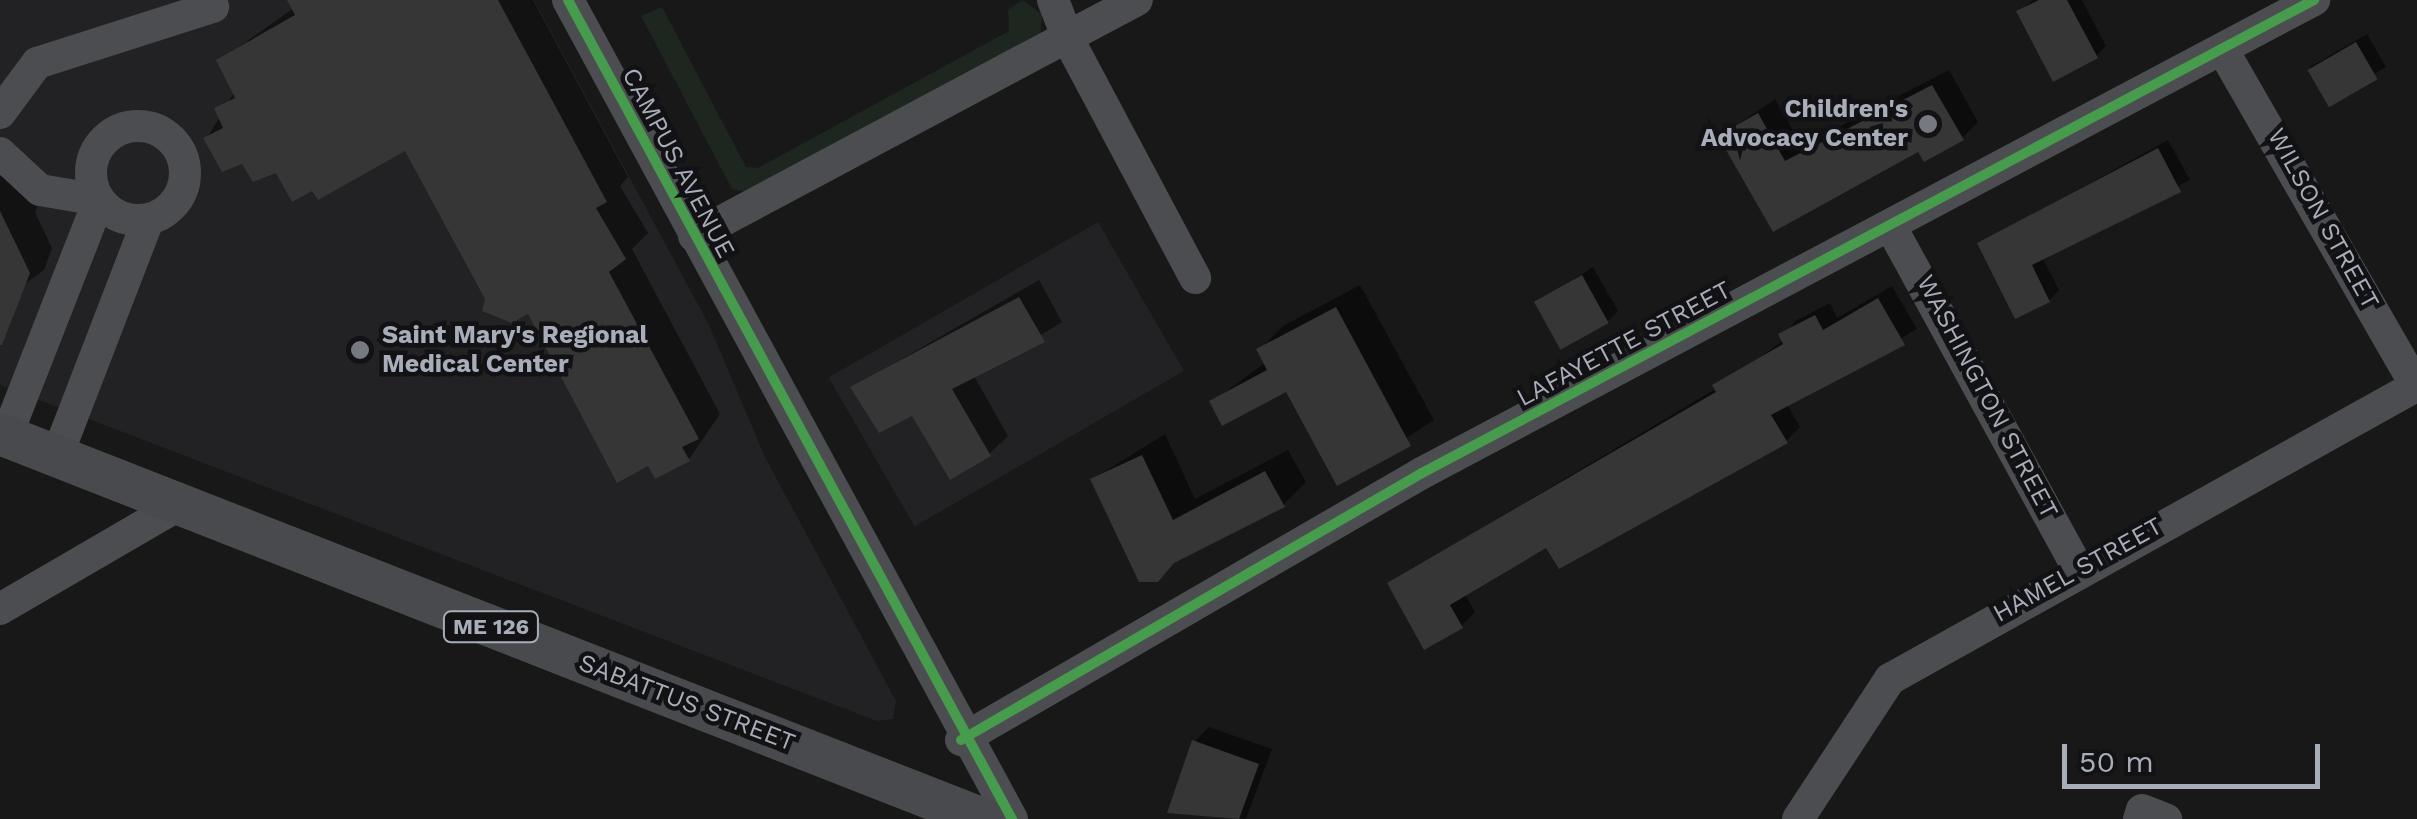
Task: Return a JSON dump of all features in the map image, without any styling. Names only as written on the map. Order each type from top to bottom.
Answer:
[{"type":"main road","name":"SABATTUS STREET","points":[[3,435],[983,819]]},
{"type":"street","name":"CAMPUS AVENUE","points":[[568,0],[961,740],[1012,819]]},
{"type":"street","points":[[1052,0],[1067,37],[1195,278]]},
{"type":"street","points":[[694,236],[1137,0]]},
{"type":"street","name":"LAFAYETTE STREET","points":[[961,740],[1422,473],[2224,52],[2314,0]]},
{"type":"street","points":[[0,113],[37,63],[213,7]]},
{"type":"street","name":"WILSON STREET","points":[[2224,52],[2416,387]]},
{"type":"street","points":[[0,152],[40,190],[99,200],[123,218],[148,220],[176,203],[186,176],[181,153],[160,131],[130,126],[104,139],[91,167],[99,200],[3,435]]},
{"type":"street","points":[[57,456],[148,220]]},
{"type":"street","name":"WASHINGTON STREET","points":[[1891,227],[2079,570]]},
{"type":"street","name":"HAMEL STREET","points":[[1798,819],[1868,700],[1890,679],[2079,570],[2416,387]]},
{"type":"street","points":[[0,609],[178,506]]},
{"type":"street","points":[[2138,819],[2142,810],[2166,819]]},
{"type":"shaded area","name":"Saint Mary's Regional Medical Center","points":[[0,0],[534,0],[709,325],[765,457],[896,701],[893,719],[877,721],[0,385]]},
{"type":"shaded area","points":[[1022,0],[1042,14],[1040,39],[751,193],[732,189],[641,16],[662,7],[746,167],[758,168],[1009,31],[1008,10]]},
{"type":"shaded area","points":[[1098,222],[1184,371],[915,526],[829,378]]},
{"type":"building","name":"Saint Mary's Regional Medical Center","points":[[287,0],[498,0],[607,202],[596,208],[626,259],[609,272],[699,439],[682,447],[690,461],[655,479],[648,466],[617,483],[528,314],[512,323],[482,311],[485,299],[405,151],[318,200],[312,191],[292,202],[276,173],[253,182],[242,164],[222,172],[203,138],[223,128],[214,108],[235,98],[216,60],[295,15]]},
{"type":"building","points":[[2039,0],[2067,0],[2098,58],[2053,82],[2016,11]]},
{"type":"building","points":[[2356,42],[2378,79],[2329,107],[2308,70]]},
{"type":"building","points":[[1932,85],[1964,140],[1924,162],[1918,152],[1773,232],[1718,136],[1758,113],[1785,161]]},
{"type":"building","points":[[2158,148],[2181,192],[2032,265],[2050,302],[2015,319],[1977,243]]},
{"type":"building","points":[[0,211],[30,273],[2,345],[0,345]]},
{"type":"building","points":[[1582,275],[1609,323],[1561,350],[1534,302]]},
{"type":"building","points":[[1019,297],[1045,342],[952,389],[991,456],[950,480],[912,416],[879,433],[850,387]]},
{"type":"building","points":[[1878,298],[1905,345],[1771,415],[1788,443],[1559,569],[1546,548],[1450,605],[1463,628],[1424,650],[1387,583],[1716,392],[1712,385],[1783,344],[1778,334],[1815,315],[1823,330]]},
{"type":"building","points":[[1336,307],[1411,446],[1337,486],[1286,392],[1222,426],[1209,401],[1267,370],[1256,349]]},
{"type":"building","points":[[1142,455],[1173,520],[1265,471],[1285,507],[1174,563],[1158,582],[1139,582],[1090,479]]},
{"type":"building","points":[[1192,740],[1259,764],[1239,819],[1167,813]]},
{"type":"cycle path","points":[[568,0],[1012,819]]},
{"type":"cycle path","points":[[961,740],[1422,473],[2314,0]]},
{"type":"place","name":"Children's Advocacy Center","points":[[1928,124]]},
{"type":"place","name":"Saint Mary's Regional Medical Center","points":[[360,350]]}]
